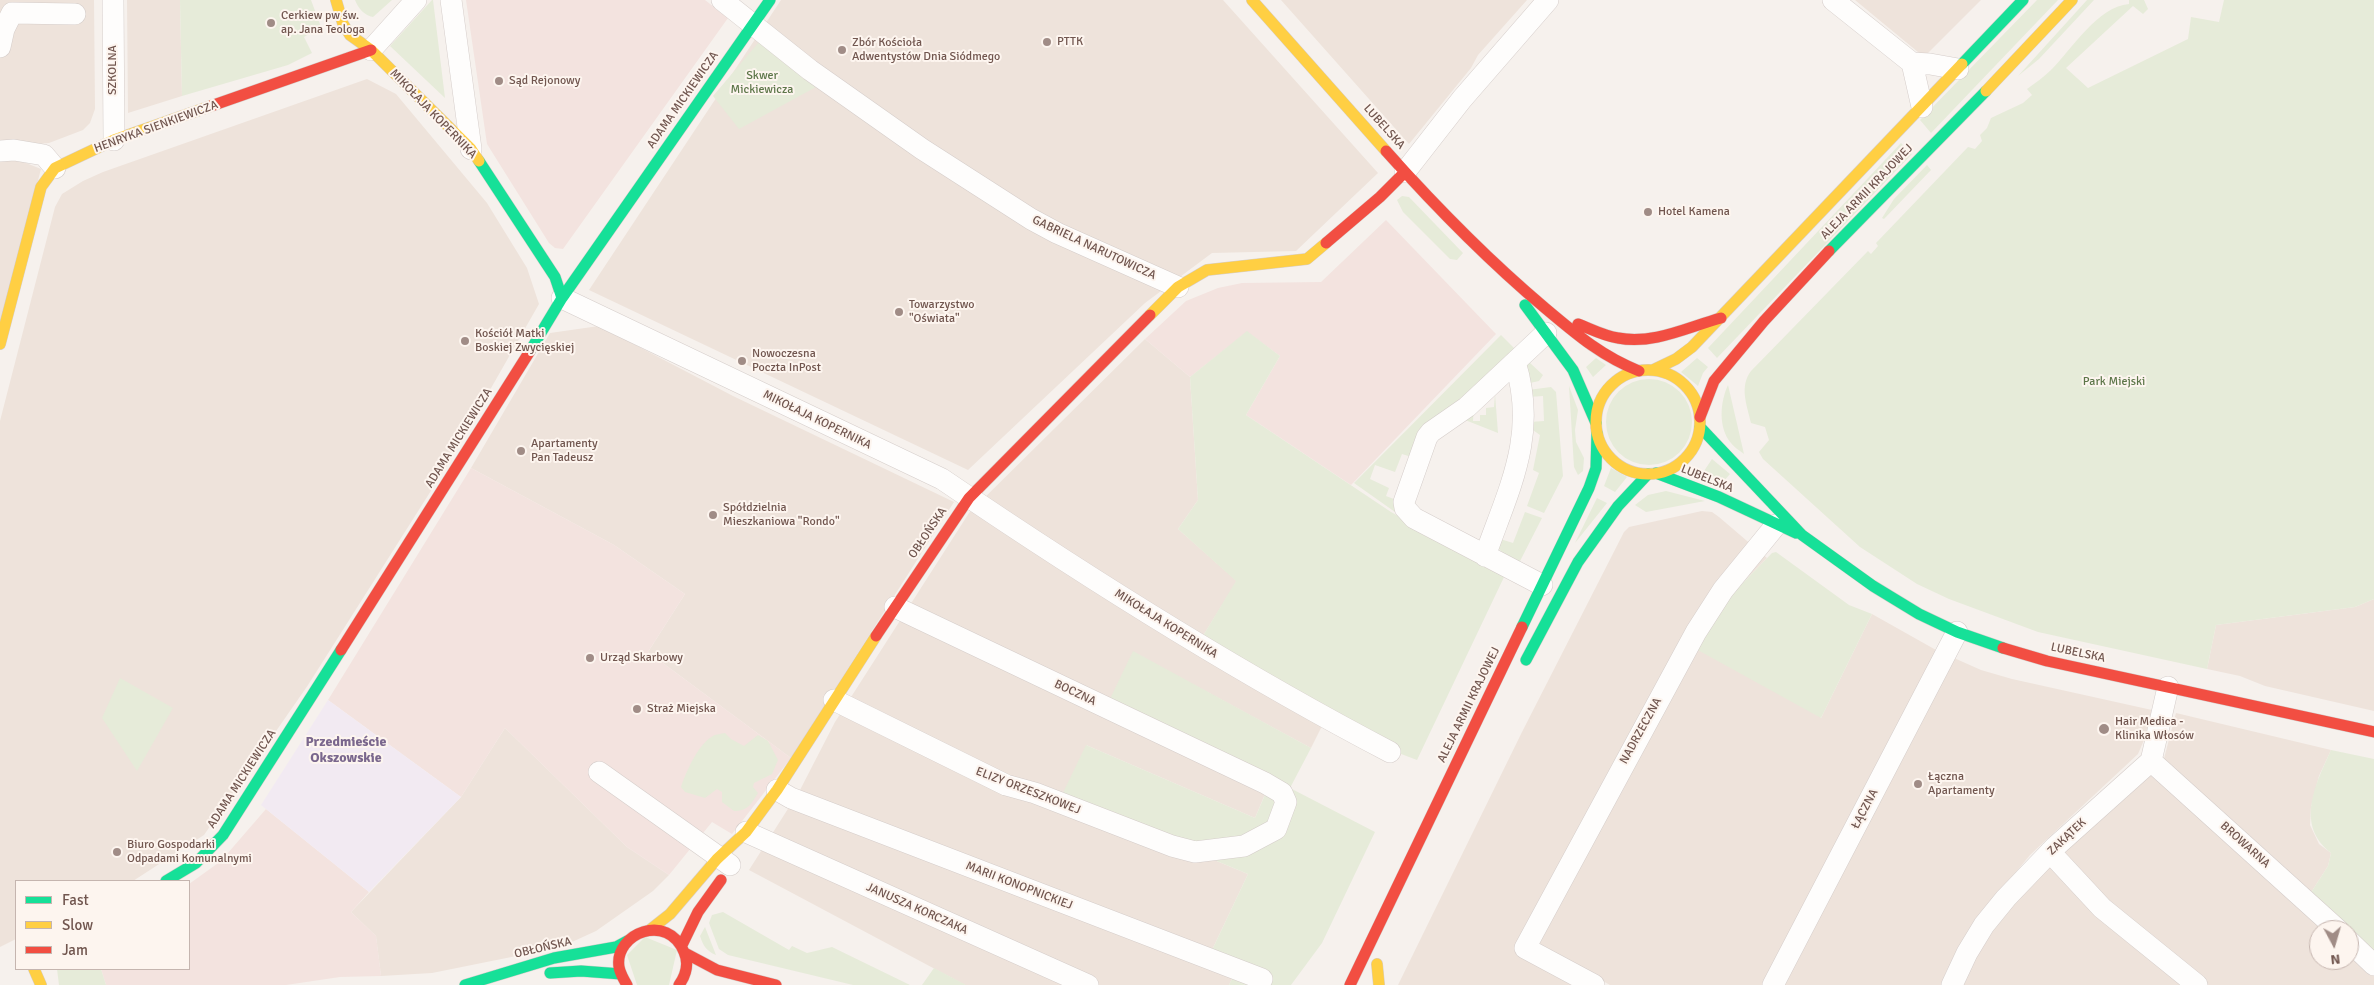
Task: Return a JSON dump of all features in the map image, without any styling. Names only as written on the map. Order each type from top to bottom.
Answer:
[{"type":"street","name":"SZKOLNA","points":[[113,0],[114,140]]},
{"type":"street","name":"MIKOŁAJA KOPERNIKA","points":[[336,0],[350,35],[371,50],[471,149],[555,277],[562,298],[942,479],[1182,634],[1312,711],[1390,752]]},
{"type":"street","name":"HENRYKA SIENKIEWICZA","points":[[0,344],[7,292],[41,187],[55,168],[114,140],[371,50],[416,0]]},
{"type":"street","points":[[451,0],[471,149]]},
{"type":"street","name":"GABRIELA NARUTOWICZA","points":[[722,0],[810,70],[922,149],[1031,219],[1056,233],[1178,287]]},
{"type":"street","name":"ADAMA MICKIEWICZA","points":[[168,880],[196,863],[223,835],[461,463],[562,298],[770,0]]},
{"type":"street","name":"LUBELSKA","points":[[1252,0],[1405,172],[1499,269],[1596,350],[1616,362],[1640,370]]},
{"type":"street","points":[[1178,287],[1207,270],[1308,259],[1380,197],[1405,172],[1462,100],[1548,0]]},
{"type":"street","points":[[1834,0],[1912,63],[1958,69]]},
{"type":"street","name":"ALEJA ARMII KRAJOWEJ","points":[[1653,370],[1684,354],[1721,318],[2023,0]]},
{"type":"street","name":"ALEJA ARMII KRAJOWEJ","points":[[1700,422],[1714,381],[1770,314],[1850,229],[2016,61],[2072,0]]},
{"type":"street","points":[[0,47],[4,29],[12,14],[75,14]]},
{"type":"street","points":[[1912,63],[1922,106]]},
{"type":"street","points":[[0,147],[44,155],[55,168]]},
{"type":"street","name":"LUBELSKA","points":[[1499,269],[1573,370],[1596,428]]},
{"type":"street","name":"OBŁOŃSKA","points":[[465,985],[529,964],[616,947],[642,931],[651,929],[670,914],[724,861],[777,790],[895,607],[969,498],[1178,287]]},
{"type":"street","name":"LUBELSKA","points":[[1545,308],[1604,336],[1626,340],[1656,338],[1686,326],[1721,318]]},
{"type":"street","points":[[1542,585],[1414,518],[1405,508],[1404,502],[1427,437],[1431,432],[1467,407],[1546,334]]},
{"type":"street","points":[[1485,556],[1516,470],[1522,444],[1525,412],[1524,396],[1515,362]]},
{"type":"street","points":[[1640,370],[1653,370],[1668,374],[1685,385],[1694,398],[1700,422],[1695,445],[1688,456],[1674,467],[1652,474],[1632,472],[1617,464],[1603,448],[1596,428],[1600,402],[1608,388],[1620,378],[1640,370]]},
{"type":"street","name":"LUBELSKA","points":[[1700,422],[1802,535],[1873,586],[1919,614],[1957,632],[2014,652],[2374,732]]},
{"type":"street","name":"ALEJA ARMII KRAJOWEJ","points":[[1350,985],[1594,477],[1596,428]]},
{"type":"street","points":[[1522,670],[1578,562],[1618,506],[1652,474]]},
{"type":"street","name":"LUBELSKA","points":[[1652,474],[1719,497],[1776,525],[1802,535]]},
{"type":"street","name":"NADRZECZNA","points":[[1594,985],[1525,948],[1696,632],[1723,590],[1776,525]]},
{"type":"street","name":"BOCZNA","points":[[895,607],[1255,778],[1282,793],[1286,802],[1276,829],[1244,846],[1196,852],[1172,846]]},
{"type":"street","name":"ŁĄCZNA","points":[[1773,985],[1957,632]]},
{"type":"street","points":[[2151,761],[2168,687]]},
{"type":"street","name":"ELIZY ORZESZKOWEJ","points":[[834,700],[1006,785],[1035,793],[1172,846]]},
{"type":"street","name":"ZAKĄTEK","points":[[1952,985],[1967,953],[1984,925],[2050,852],[2151,761]]},
{"type":"street","name":"BROWARNA","points":[[2151,761],[2327,920]]},
{"type":"street","points":[[599,772],[724,861]]},
{"type":"street","name":"MARII KONOPNICKIEJ","points":[[777,790],[791,798],[1262,979]]},
{"type":"street","name":"JANUSZA KORCZAKA","points":[[746,832],[1088,985]]},
{"type":"street","points":[[2050,852],[2102,908],[2197,985]]},
{"type":"street","name":"OBŁOŃSKA","points":[[683,949],[698,912],[724,861]]},
{"type":"street","points":[[651,929],[669,933],[698,964],[750,976],[776,985]]},
{"type":"street","points":[[625,982],[619,962],[621,951],[627,941]]},
{"type":"street","points":[[679,985],[686,974],[687,963],[683,949]]},
{"type":"street","points":[[2359,950],[2374,964]]},
{"type":"street","points":[[1367,985],[1379,960],[1379,985]]},
{"type":"street","points":[[1338,985],[1359,967]]},
{"type":"street","points":[[34,970],[41,985]]},
{"type":"street","name":"OBŁOŃSKA","points":[[489,985],[536,974],[567,971],[625,982]]},
{"type":"shaded area","points":[[0,0],[94,0],[95,109],[90,123],[83,130],[49,143],[0,147]]},
{"type":"shaded area","points":[[127,0],[180,0],[182,96],[128,113]]},
{"type":"shaded area","points":[[466,0],[705,0],[728,18],[563,249],[555,248],[549,243],[487,144]]},
{"type":"shaded area","points":[[781,0],[1223,0],[1378,173],[1296,251],[1212,253],[1145,303],[968,470],[589,290]]},
{"type":"shaded area","points":[[1281,0],[1527,0],[1478,55],[1471,68],[1409,144]]},
{"type":"shaded area","points":[[1855,0],[1981,0],[1924,57]]},
{"type":"shaded area","points":[[367,79],[396,94],[487,203],[527,268],[539,304],[446,467],[308,685],[204,835],[135,880],[15,880],[15,940],[0,947],[0,421],[55,207],[62,194],[83,181],[103,172]]},
{"type":"shaded area","points":[[16,159],[41,169],[0,325],[0,160]]},
{"type":"shaded area","points":[[1386,220],[1496,334],[1351,485],[1246,415],[1280,356],[1247,332],[1190,377],[1145,339],[1186,301],[1218,288],[1242,283],[1321,282]]},
{"type":"shaded area","points":[[599,326],[733,396],[954,502],[791,758],[648,652],[685,594],[614,545],[471,468],[550,333]]},
{"type":"shaded area","points":[[1145,339],[1190,377],[1198,500],[1178,529],[1237,581],[1201,639],[1322,726],[1311,748],[1133,652],[1271,780],[1255,818],[1086,745],[1207,857],[1248,874],[1212,950],[1240,962],[1229,985],[965,985],[749,870],[800,790],[835,722],[969,513]]},
{"type":"shaded area","points":[[471,468],[614,545],[685,594],[648,652],[791,758],[732,834],[712,822],[669,875],[627,847],[505,728],[461,797],[328,700]]},
{"type":"shaded area","points":[[1702,511],[1712,512],[1719,517],[1767,558],[1733,593],[1821,718],[1872,614],[1936,650],[1981,670],[2012,679],[2152,710],[2138,754],[2030,855],[1993,900],[1947,970],[1941,985],[1610,985],[1522,935],[1581,985],[1398,985],[1522,732],[1624,532],[1629,527]]},
{"type":"shaded area","points":[[2374,599],[2374,711],[2265,686],[2240,676],[2207,669],[2216,625],[2355,607]]},
{"type":"shaded area","points":[[328,700],[461,797],[369,892],[261,805]]},
{"type":"shaded area","points":[[2176,713],[2331,750],[2319,776],[2311,807],[2310,825],[2319,844],[2331,853],[2328,866],[2310,894],[2162,766]]},
{"type":"shaded area","points":[[505,728],[627,847],[669,875],[653,891],[596,931],[561,947],[432,973],[381,976],[376,936],[351,912],[461,797]]},
{"type":"shaded area","points":[[2145,775],[2151,775],[2314,920],[2309,920],[2309,970],[2359,970],[2359,962],[2374,976],[2374,985],[1960,985],[1976,952],[2013,902]]},
{"type":"shaded area","points":[[266,809],[369,892],[351,912],[376,936],[381,976],[340,977],[286,985],[106,985],[101,970],[190,970],[190,883],[221,861]]},
{"type":"green space","points":[[180,0],[311,0],[321,27],[304,37],[312,53],[288,65],[182,96]]},
{"type":"green space","points":[[355,0],[392,0],[373,17],[362,11]]},
{"type":"green space","points":[[433,0],[445,98],[390,46]]},
{"type":"green space","points":[[2037,0],[2058,0],[1931,133],[1920,120]]},
{"type":"green space","points":[[2087,0],[2094,0],[2039,59],[2018,76]]},
{"type":"green space","name":"Park Miejski","points":[[2129,0],[2144,0],[2148,9],[2143,14],[2133,6],[2066,68],[2088,88],[2188,39],[2191,17],[2219,22],[2224,0],[2374,0],[2374,599],[2355,607],[2216,625],[2207,669],[2038,632],[1949,599],[1917,584],[1860,547],[1763,459],[1759,452],[1769,440],[1765,427],[1751,423],[1745,396],[1745,383],[1751,371],[1868,251],[1871,254],[1878,246],[1876,243],[1968,147],[1975,149],[1982,141],[1980,135],[1987,128],[1991,118],[2023,103],[2032,95],[2027,89],[2051,70],[2096,20],[2106,12],[2129,4]]},
{"type":"green space","name":"Skwer Mickiewicza","points":[[759,42],[816,87],[739,129],[713,96]]},
{"type":"green space","points":[[1901,143],[1912,154],[1717,358],[1708,348]]},
{"type":"green space","points":[[1927,165],[1931,170],[1884,219],[1882,218],[1894,199]]},
{"type":"green space","points":[[1402,196],[1409,197],[1463,253],[1457,260],[1450,259],[1403,212],[1397,200]]},
{"type":"green space","points":[[1247,331],[1280,356],[1246,415],[1391,512],[1505,575],[1417,760],[1396,752],[1201,639],[1236,581],[1178,529],[1198,500],[1190,377]]},
{"type":"green space","points":[[1501,335],[1518,352],[1415,458],[1402,454],[1395,472],[1375,465],[1370,479],[1389,488],[1386,496],[1399,501],[1395,512],[1354,483]]},
{"type":"green space","points":[[1596,358],[1606,365],[1593,377],[1586,367]]},
{"type":"green space","points":[[1697,358],[1708,367],[1703,373],[1698,386],[1681,372]]},
{"type":"green space","points":[[1529,362],[1543,375],[1539,381],[1530,383],[1525,365]]},
{"type":"green space","points":[[1649,379],[1666,382],[1680,391],[1689,405],[1692,422],[1689,439],[1680,453],[1666,462],[1649,465],[1632,462],[1618,453],[1609,439],[1606,422],[1609,405],[1618,391],[1632,382]]},
{"type":"green space","points":[[1728,385],[1744,454],[1731,443],[1722,423],[1723,399]]},
{"type":"green space","points":[[1569,386],[1578,410],[1575,430],[1576,442],[1584,458],[1583,471],[1578,475],[1574,467]]},
{"type":"green space","points":[[1551,387],[1556,392],[1563,476],[1544,513],[1527,506],[1539,473],[1533,470],[1540,435],[1530,428],[1530,422],[1544,421],[1543,396],[1529,397],[1528,390]]},
{"type":"green space","points":[[1495,394],[1498,433],[1460,418],[1474,406],[1473,421],[1480,421],[1480,415],[1486,415],[1486,408],[1494,407]]},
{"type":"green space","points":[[1712,459],[1730,474],[1723,482],[1704,471]]},
{"type":"green space","points":[[1611,468],[1627,477],[1615,492],[1604,486]]},
{"type":"green space","points":[[1666,491],[1705,501],[1646,512],[1635,505],[1648,495]]},
{"type":"green space","points":[[1597,498],[1607,503],[1575,543]]},
{"type":"green space","points":[[1525,512],[1542,518],[1517,567],[1497,547],[1497,538],[1513,543]]},
{"type":"green space","points":[[1776,552],[1849,605],[1872,614],[1821,718],[1696,649],[1733,593],[1772,553]]},
{"type":"green space","points":[[1133,651],[1311,748],[1290,788],[1375,832],[1322,943],[1291,985],[1229,985],[1240,962],[1212,950],[1248,874],[1207,857],[1246,851],[1291,806],[1109,701]]},
{"type":"green space","points":[[120,678],[173,708],[137,771],[102,718]]},
{"type":"green space","points":[[725,733],[731,739],[744,746],[758,735],[768,741],[778,760],[772,774],[754,783],[753,787],[758,793],[751,804],[739,811],[734,811],[722,802],[722,792],[717,789],[705,798],[685,792],[681,787],[689,766],[702,745],[713,736]]},
{"type":"green space","points":[[1086,745],[1255,818],[1267,790],[1278,797],[1277,816],[1243,840],[1197,848],[1061,797]]},
{"type":"green space","points":[[2331,750],[2374,759],[2374,952],[2359,938],[2359,920],[2339,920],[2310,894],[2328,866],[2331,853],[2320,842],[2314,830],[2311,817],[2314,791]]},
{"type":"green space","points":[[723,912],[789,950],[792,946],[807,953],[832,947],[910,985],[853,985],[728,955],[719,949],[709,923],[712,915]]},
{"type":"green space","points":[[705,927],[716,955],[707,950],[701,939],[700,936]]},
{"type":"green space","points":[[645,937],[677,950],[669,985],[637,985],[627,955]]},
{"type":"green space","points":[[934,968],[966,985],[922,985]]},
{"type":"green space","points":[[57,970],[101,970],[106,985],[59,985]]},
{"type":"traffic: fast","points":[[530,351],[562,298],[770,0]]},
{"type":"traffic: fast","points":[[1962,64],[2023,0]]},
{"type":"traffic: fast","points":[[1829,251],[1986,91]]},
{"type":"traffic: fast","points":[[479,161],[555,277],[562,298]]},
{"type":"traffic: fast","points":[[1525,305],[1573,370],[1596,423]]},
{"type":"traffic: fast","points":[[1700,427],[1802,535],[1873,586],[1919,614],[1957,632],[2003,648]]},
{"type":"traffic: fast","points":[[1522,627],[1589,488],[1596,468],[1597,433]]},
{"type":"traffic: fast","points":[[1656,473],[1719,497],[1796,533]]},
{"type":"traffic: fast","points":[[1526,660],[1578,562],[1618,506],[1648,474]]},
{"type":"traffic: fast","points":[[168,880],[196,863],[223,835],[341,650]]},
{"type":"traffic: fast","points":[[465,985],[554,958],[616,947],[627,941]]},
{"type":"traffic: fast","points":[[550,973],[581,971],[621,974]]},
{"type":"traffic: slow","points":[[336,0],[343,24],[350,35],[371,50],[471,149],[479,161]]},
{"type":"traffic: slow","points":[[1252,0],[1386,151]]},
{"type":"traffic: slow","points":[[1986,91],[2072,0]]},
{"type":"traffic: slow","points":[[1653,370],[1676,359],[1692,347],[1962,64]]},
{"type":"traffic: slow","points":[[0,344],[41,187],[55,168],[114,140],[211,106]]},
{"type":"traffic: slow","points":[[1150,315],[1178,287],[1207,270],[1307,259],[1326,243]]},
{"type":"traffic: slow","points":[[1648,370],[1668,374],[1685,385],[1696,402],[1700,422],[1696,442],[1685,459],[1668,470],[1648,474],[1628,470],[1611,459],[1600,442],[1596,422],[1600,402],[1611,385],[1628,374],[1648,370]]},
{"type":"traffic: slow","points":[[651,929],[670,914],[717,859],[746,832],[777,790],[876,636]]},
{"type":"traffic: slow","points":[[1377,964],[1379,985]]},
{"type":"traffic: slow","points":[[34,970],[41,985]]},
{"type":"traffic: jam","points":[[211,106],[371,50]]},
{"type":"traffic: jam","points":[[1386,151],[1463,232],[1524,290],[1589,344],[1639,371]]},
{"type":"traffic: jam","points":[[1326,243],[1380,197],[1405,172]]},
{"type":"traffic: jam","points":[[1700,417],[1714,381],[1764,321],[1829,251]]},
{"type":"traffic: jam","points":[[876,636],[969,498],[1150,315]]},
{"type":"traffic: jam","points":[[1578,324],[1603,334],[1631,340],[1670,334],[1721,318]]},
{"type":"traffic: jam","points":[[341,650],[530,351]]},
{"type":"traffic: jam","points":[[1350,985],[1522,627]]},
{"type":"traffic: jam","points":[[2003,648],[2047,661],[2374,732]]},
{"type":"traffic: jam","points":[[682,945],[698,912],[721,880]]},
{"type":"traffic: jam","points":[[627,985],[619,967],[620,955],[625,945],[633,937],[655,930],[666,933],[676,940],[684,952],[686,969],[679,985]]},
{"type":"traffic: jam","points":[[685,953],[717,970],[776,985]]},
{"type":"place","name":"Cerkiew pw św. ap. Jana Teologa","points":[[271,23]]},
{"type":"place","name":"PTTK","points":[[1047,42]]},
{"type":"place","name":"Zbór Kościoła Adwentystów Dnia Siódmego","points":[[842,50]]},
{"type":"place","name":"Sąd Rejonowy","points":[[499,81]]},
{"type":"place","name":"Hotel Kamena","points":[[1648,212]]},
{"type":"place","name":"Towarzystwo \"Oświata\"","points":[[899,312]]},
{"type":"place","name":"Kościół Matki Boskiej Zwycięskiej","points":[[465,341]]},
{"type":"place","name":"Nowoczesna Poczta InPost","points":[[742,361]]},
{"type":"place","name":"Apartamenty Pan Tadeusz","points":[[521,451]]},
{"type":"place","name":"Spółdzielnia Mieszkaniowa \"Rondo\"","points":[[713,515]]},
{"type":"place","name":"Urząd Skarbowy","points":[[590,658]]},
{"type":"place","name":"Straż Miejska","points":[[637,709]]},
{"type":"place","name":"Hair Medica - Klinika Włosów","points":[[2104,729]]},
{"type":"place","name":"Łączna Apartamenty","points":[[1918,784]]},
{"type":"place","name":"Biuro Gospodarki Odpadami Komunalnymi","points":[[117,852]]},
{"type":"district","name":"Przedmieście Okszowskie","points":[[346,750]]}]
